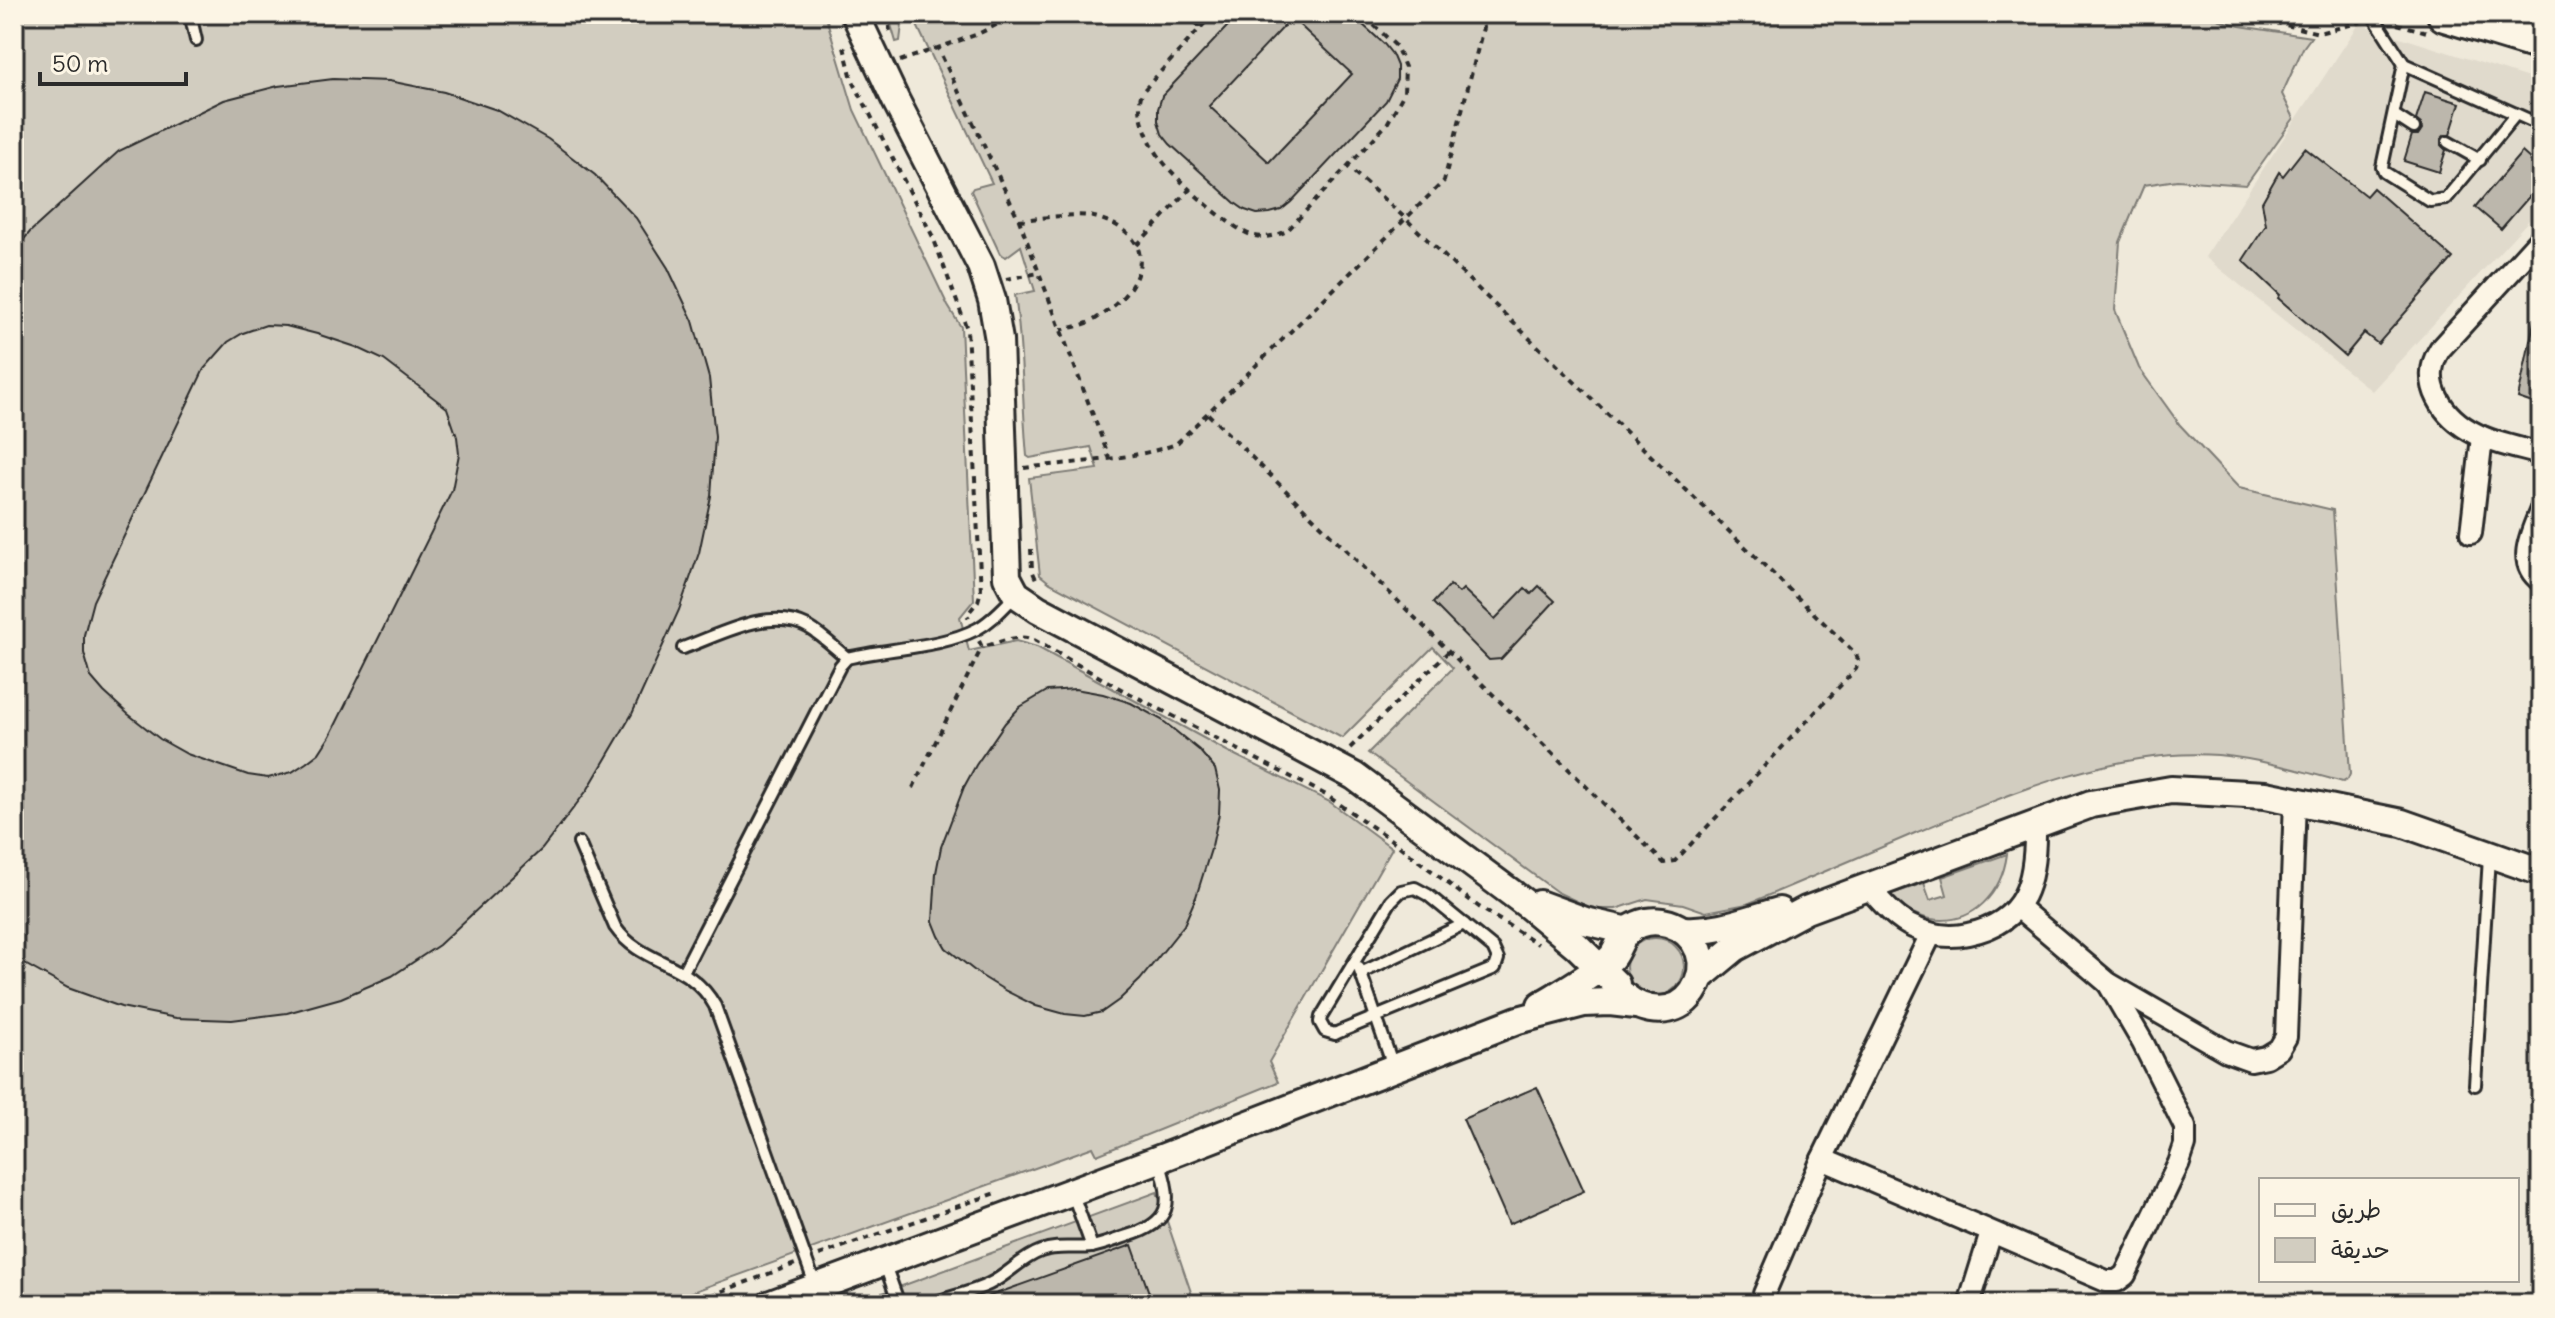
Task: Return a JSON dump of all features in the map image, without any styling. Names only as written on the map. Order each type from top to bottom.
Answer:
[{"type":"highway","points":[[2445,14],[2541,43]]},
{"type":"highway","points":[[2524,14],[2541,19]]},
{"type":"street","points":[[855,14],[865,39],[888,47]]},
{"type":"street","points":[[873,14],[876,36],[888,47],[896,101],[981,266],[992,300],[999,340],[1006,569],[1010,586],[1016,594],[1038,609],[1341,769],[1371,788],[1609,969],[1624,996],[1636,1005]]},
{"type":"street","points":[[2541,238],[2446,341],[2432,365],[2431,384],[2439,401],[2459,423],[2482,437],[2541,454]]},
{"type":"street","points":[[2471,533],[2482,437]]},
{"type":"street","points":[[2541,509],[2527,560],[2532,574],[2541,581]]},
{"type":"street","points":[[771,1304],[820,1296],[884,1261],[1518,1020],[1584,1003],[1610,1002],[1650,1010],[1678,1006],[1690,997],[1700,977],[1735,948],[1806,910],[2091,804],[2171,790],[2266,795],[2402,823],[2541,872]]},
{"type":"street","points":[[2018,907],[2108,983],[2226,1051],[2251,1060],[2266,1057],[2279,1049],[2286,1037],[2295,801]]},
{"type":"street","points":[[1867,886],[1889,910],[1911,926],[1931,934],[1959,936],[1985,930],[2018,907],[2036,860],[2035,826]]},
{"type":"street","points":[[1504,887],[1564,915],[1629,931]]},
{"type":"street","points":[[1518,1020],[1609,969],[1619,942],[1629,931],[1642,924],[1656,921],[1684,930],[1704,931],[1776,911],[1806,910]]},
{"type":"street","points":[[1684,930],[1694,941],[1700,955],[1700,977]]},
{"type":"street","points":[[1764,1294],[1822,1159],[1931,934]]},
{"type":"street","points":[[1822,1159],[2106,1281],[2117,1281],[2125,1275],[2179,1163],[2185,1145],[2185,1127],[2143,1043],[2108,983]]},
{"type":"street","points":[[1969,1304],[1991,1233]]},
{"type":"lane","points":[[190,14],[196,40]]},
{"type":"lane","points":[[2372,14],[2404,64],[2536,123],[2541,122]]},
{"type":"lane","points":[[2404,64],[2383,170],[2430,201],[2446,199],[2516,114]]},
{"type":"lane","points":[[2394,115],[2414,128]]},
{"type":"lane","points":[[2448,142],[2480,160]]},
{"type":"lane","points":[[683,972],[840,666],[847,658],[944,640],[975,630],[997,614],[1016,594]]},
{"type":"lane","points":[[683,648],[757,622],[778,619],[811,628],[847,658]]},
{"type":"lane","points":[[579,843],[621,936],[638,950],[683,972],[702,986],[715,1006],[820,1296]]},
{"type":"lane","points":[[2475,1085],[2489,855]]},
{"type":"lane","points":[[1422,890],[1464,924],[1496,951],[1498,959],[1495,968],[1335,1034],[1321,1027],[1321,1017],[1391,901],[1401,891],[1422,890]]},
{"type":"lane","points":[[1361,973],[1464,924]]},
{"type":"lane","points":[[1357,961],[1394,1068]]},
{"type":"lane","points":[[930,1304],[988,1284],[1013,1265],[1042,1250],[1092,1247],[1142,1232],[1159,1221],[1168,1202],[1159,1159]]},
{"type":"lane","points":[[1072,1190],[1092,1247]]},
{"type":"lane","points":[[884,1261],[899,1304]]},
{"type":"path","points":[[886,14],[888,47],[898,62],[978,34],[1018,14]]},
{"type":"path","points":[[1188,14],[1200,27]]},
{"type":"path","points":[[1213,14],[1143,91],[1138,100],[1141,117],[1161,159],[1190,189],[1250,235],[1275,237],[1287,231],[1387,124],[1404,93],[1405,67],[1396,46],[1362,14]]},
{"type":"path","points":[[1024,468],[1176,444],[1406,219],[1444,181],[1483,28],[1481,14]]},
{"type":"path","points":[[842,39],[852,79],[933,237],[967,329],[981,591],[978,601],[967,615],[982,647]]},
{"type":"path","points":[[938,48],[1019,220],[1109,457]]},
{"type":"path","points":[[1208,414],[1664,863],[1675,861],[1856,669],[1858,660],[1844,643],[1406,219],[1348,167]]},
{"type":"path","points":[[1137,245],[1190,189]]},
{"type":"path","points":[[1019,220],[1091,216],[1118,226],[1137,245],[1141,261],[1138,274],[1122,298],[1093,321],[1061,330]]},
{"type":"path","points":[[1007,292],[1004,279],[1039,273]]},
{"type":"path","points":[[1030,541],[1032,570],[1042,585]]},
{"type":"path","points":[[913,788],[982,647],[1027,637],[1326,795],[1479,907],[1540,946]]},
{"type":"path","points":[[1361,755],[1350,748],[1449,651]]},
{"type":"path","points":[[688,1304],[1011,1188]]},
{"type":"shaded area","points":[[2359,24],[2541,82],[2541,207],[2372,391],[2205,257]]},
{"type":"green space","points":[[14,14],[825,14],[854,110],[961,327],[974,600],[960,617],[969,651],[1016,641],[1037,647],[1227,751],[1330,802],[1392,848],[1269,1062],[1278,1082],[1097,1155],[1093,1147],[659,1304],[14,1304]]},
{"type":"green space","points":[[888,14],[2201,14],[2240,26],[2311,37],[2282,94],[2294,118],[2246,185],[2177,180],[2144,185],[2120,242],[2115,310],[2139,368],[2180,425],[2239,488],[2333,510],[2348,779],[2343,782],[2265,762],[2218,755],[2180,754],[2141,758],[2102,766],[2024,790],[1747,904],[1706,912],[1683,904],[1647,899],[1616,909],[1593,909],[1557,892],[1368,753],[1453,668],[1433,647],[1342,738],[1040,575],[1029,478],[1098,469],[1091,447],[1027,456],[1015,295],[1035,291],[1021,246],[1006,257],[1000,254],[971,191],[992,183],[915,21],[902,25],[900,41],[896,42]]},
{"type":"green space","points":[[2007,854],[1992,893],[1973,912],[1960,917],[1946,920],[1925,918],[1886,896],[1924,883],[1930,900],[1947,895],[1942,877]]},
{"type":"green space","points":[[1655,938],[1675,947],[1684,967],[1675,987],[1655,996],[1635,987],[1626,967],[1635,947]]},
{"type":"green space","points":[[1157,1192],[1195,1304],[853,1304]]},
{"type":"building","points":[[1239,14],[1351,14],[1384,44],[1397,66],[1397,79],[1386,101],[1291,202],[1281,210],[1270,213],[1257,214],[1245,210],[1170,144],[1162,134],[1158,121],[1162,96]],"holes":[[[1292,18],[1352,74],[1269,162],[1209,106]]]},
{"type":"building","points":[[333,79],[389,81],[444,92],[497,110],[548,139],[595,175],[636,218],[668,268],[693,321],[709,378],[715,437],[711,496],[699,553],[679,610],[632,714],[588,789],[542,849],[439,945],[392,976],[341,998],[287,1013],[232,1020],[176,1018],[121,1007],[68,988],[14,958],[14,251],[30,232],[119,151],[224,100],[278,86]],"holes":[[[266,325],[286,326],[356,347],[384,360],[447,408],[459,454],[452,490],[330,736],[319,753],[306,763],[292,772],[268,778],[248,775],[187,754],[160,739],[128,714],[91,677],[84,653],[84,635],[93,601],[204,369],[228,342],[243,333]]]},
{"type":"building","points":[[2425,92],[2460,103],[2450,135],[2441,139],[2441,145],[2446,150],[2439,172],[2404,161],[2412,135],[2418,135],[2422,129],[2416,120]]},
{"type":"building","points":[[2305,148],[2366,196],[2373,188],[2453,258],[2378,344],[2364,333],[2345,356],[2278,298],[2280,295],[2243,260],[2266,225],[2262,202],[2279,172],[2283,176]]},
{"type":"building","points":[[2522,152],[2541,169],[2541,183],[2501,229],[2475,207]]},
{"type":"building","points":[[2534,322],[2541,323],[2541,406],[2518,398]]},
{"type":"building","points":[[1450,585],[1459,593],[1463,589],[1495,619],[1525,588],[1531,594],[1539,586],[1555,601],[1501,659],[1489,660],[1433,603]]},
{"type":"building","points":[[1075,689],[1131,703],[1162,720],[1199,750],[1215,769],[1220,790],[1219,814],[1212,846],[1184,925],[1140,980],[1119,1000],[1102,1012],[1085,1016],[1036,1006],[980,975],[946,948],[933,921],[941,847],[964,787],[976,765],[1020,707],[1047,691]]},
{"type":"building","points":[[1537,1087],[1584,1191],[1509,1224],[1463,1119]]},
{"type":"building","points":[[1132,1245],[1153,1304],[973,1302]]}]
